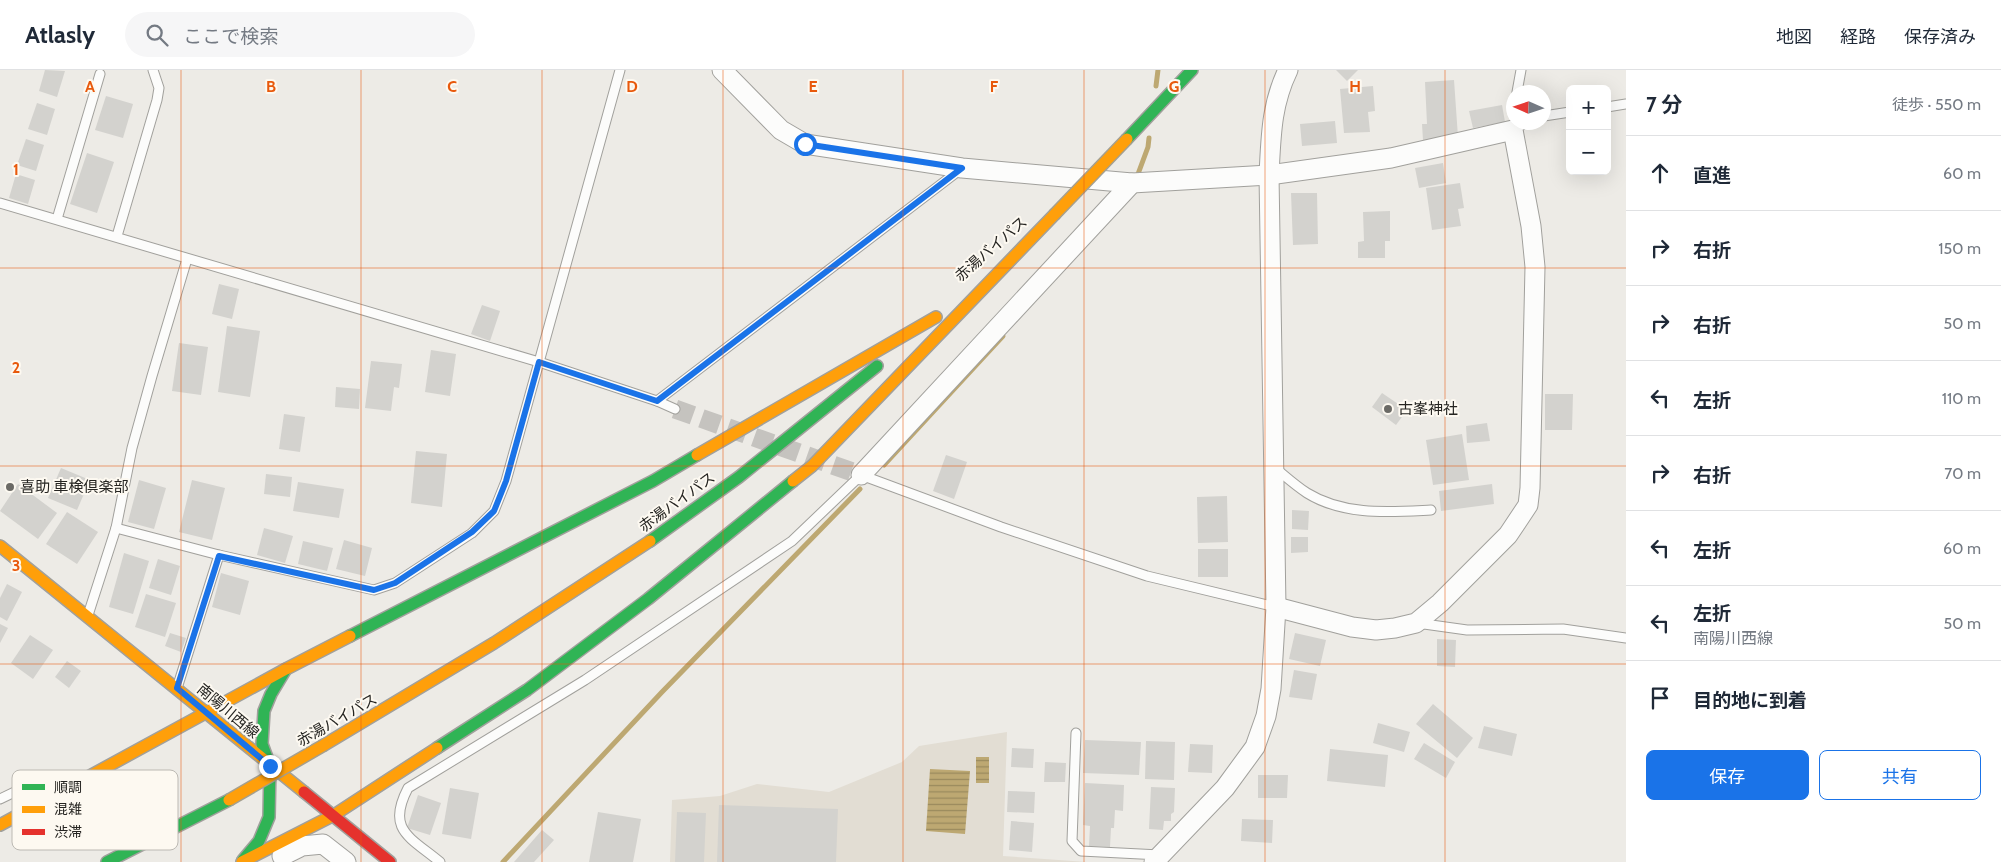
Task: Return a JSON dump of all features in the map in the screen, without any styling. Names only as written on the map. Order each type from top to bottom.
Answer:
[{"type":"main road","name":"赤湯バイパス","points":[[958,298],[1054,216],[1192,70]]},
{"type":"main road","points":[[242,862],[334,814],[527,690],[648,599],[812,466],[1054,216]]},
{"type":"main road","name":"赤湯バイパス","points":[[178,826],[229,800],[412,694],[595,579],[684,517],[789,437],[939,314],[653,481],[286,669]]},
{"type":"main road","name":"南陽川西線","points":[[0,546],[177,688],[270,766],[334,814],[390,862]]},
{"type":"main road","points":[[242,862],[259,841],[269,818],[270,766],[262,744],[264,711],[286,669]]},
{"type":"main road","points":[[101,770],[286,669]]},
{"type":"main road","points":[[0,825],[12,818]]},
{"type":"main road","name":"赤湯バイパス","points":[[107,862],[131,850]]},
{"type":"street","points":[[722,70],[781,130],[805,144],[962,168],[1132,183],[1269,174],[1392,158],[1506,128]]},
{"type":"street","points":[[1157,859],[1225,788],[1255,747],[1266,716],[1271,688],[1276,607],[1269,174],[1273,112],[1280,86],[1288,70]]},
{"type":"street","points":[[1276,607],[1352,627],[1376,630],[1416,623],[1440,604],[1484,561],[1508,535],[1528,505],[1535,267],[1519,130]]},
{"type":"street","points":[[861,475],[1132,183]]},
{"type":"street","points":[[270,862],[302,846],[323,844],[346,862]]},
{"type":"lane","points":[[117,236],[157,100],[159,88],[153,70]]},
{"type":"lane","points":[[116,528],[219,556],[374,590],[395,583],[472,532],[494,511],[506,481],[620,70]]},
{"type":"lane","points":[[1518,85],[1520,70]]},
{"type":"lane","points":[[57,219],[100,74]]},
{"type":"lane","points":[[1611,106],[1626,104]]},
{"type":"lane","points":[[1551,115],[1566,113]]},
{"type":"lane","points":[[657,401],[962,168]]},
{"type":"lane","points":[[0,203],[539,362],[657,401],[675,409]]},
{"type":"lane","points":[[87,617],[116,528],[137,430],[187,259]]},
{"type":"lane","points":[[1274,467],[1308,493],[1337,506],[1391,512],[1431,510]]},
{"type":"lane","points":[[440,862],[406,833],[398,820],[400,804],[408,788],[585,680],[792,541],[861,475],[1001,527],[1147,576],[1276,607]]},
{"type":"lane","points":[[177,688],[219,556]]},
{"type":"lane","points":[[1416,623],[1467,630],[1563,629],[1626,638]]},
{"type":"lane","points":[[1076,732],[1072,841],[1081,851],[1157,859]]},
{"type":"lane","points":[[0,799],[12,793]]},
{"type":"shaded area","points":[[1007,732],[1003,856],[1087,862],[670,862],[672,800],[720,796],[757,784],[829,792],[902,762],[919,746]]},
{"type":"shaded area","points":[[976,757],[989,757],[989,783],[976,783]]},
{"type":"shaded area","points":[[930,769],[970,771],[965,834],[926,831]]},
{"type":"building","points":[[45,70],[65,71],[57,97],[39,91]]},
{"type":"building","points":[[1336,70],[1358,70],[1347,81]]},
{"type":"building","points":[[1454,80],[1458,137],[1423,140],[1422,124],[1427,124],[1425,82]]},
{"type":"building","points":[[1373,86],[1375,111],[1368,112],[1370,132],[1344,133],[1340,89]]},
{"type":"building","points":[[106,96],[133,104],[123,138],[95,130]]},
{"type":"building","points":[[37,103],[55,109],[47,135],[28,129]]},
{"type":"building","points":[[1502,105],[1505,122],[1473,128],[1469,111]]},
{"type":"building","points":[[1335,121],[1337,143],[1302,146],[1300,124]]},
{"type":"building","points":[[26,139],[44,145],[36,171],[17,165]]},
{"type":"building","points":[[87,153],[114,162],[97,213],[70,204]]},
{"type":"building","points":[[1443,163],[1446,183],[1419,188],[1415,168]]},
{"type":"building","points":[[16,174],[35,180],[28,204],[9,198]]},
{"type":"building","points":[[1460,183],[1464,208],[1458,209],[1461,226],[1432,230],[1426,188]]},
{"type":"building","points":[[1291,193],[1317,193],[1318,244],[1293,245]]},
{"type":"building","points":[[1390,211],[1390,241],[1385,241],[1385,258],[1358,258],[1358,242],[1364,241],[1363,212]]},
{"type":"building","points":[[219,284],[239,289],[232,319],[212,314]]},
{"type":"building","points":[[482,305],[500,311],[490,341],[471,334]]},
{"type":"building","points":[[227,326],[260,331],[250,397],[218,392]]},
{"type":"building","points":[[179,343],[208,347],[201,395],[172,391]]},
{"type":"building","points":[[431,350],[456,354],[450,396],[425,392]]},
{"type":"building","points":[[371,361],[402,364],[399,388],[394,387],[391,411],[365,408]]},
{"type":"building","points":[[336,387],[360,389],[359,409],[335,407]]},
{"type":"building","points":[[1382,393],[1407,410],[1396,425],[1372,407]]},
{"type":"building","points":[[1545,394],[1573,394],[1572,430],[1545,430]]},
{"type":"building","points":[[284,414],[305,417],[300,452],[279,449]]},
{"type":"building","points":[[1487,423],[1490,441],[1467,443],[1466,426]]},
{"type":"building","points":[[1462,434],[1469,480],[1433,485],[1426,440]]},
{"type":"building","points":[[416,451],[447,454],[442,507],[411,503]]},
{"type":"building","points":[[946,455],[967,462],[954,499],[933,491]]},
{"type":"building","points":[[61,468],[90,480],[77,510],[48,498]]},
{"type":"building","points":[[266,474],[292,477],[290,497],[264,494]]},
{"type":"building","points":[[139,480],[166,488],[154,529],[128,522]]},
{"type":"building","points":[[192,480],[225,488],[212,540],[179,532]]},
{"type":"building","points":[[298,482],[344,489],[339,518],[293,511]]},
{"type":"building","points":[[18,484],[57,513],[38,539],[0,511]]},
{"type":"building","points":[[1492,484],[1494,504],[1441,511],[1439,491]]},
{"type":"building","points":[[1227,496],[1228,542],[1198,543],[1197,497]]},
{"type":"building","points":[[1292,510],[1309,511],[1308,530],[1292,529]]},
{"type":"building","points":[[67,512],[98,532],[77,564],[46,544]]},
{"type":"building","points":[[264,528],[293,536],[285,563],[257,555]]},
{"type":"building","points":[[1291,537],[1308,537],[1308,552],[1291,553]]},
{"type":"building","points":[[344,540],[372,548],[365,576],[336,569]]},
{"type":"building","points":[[303,541],[333,548],[327,571],[298,564]]},
{"type":"building","points":[[1198,549],[1228,549],[1228,577],[1198,577]]},
{"type":"building","points":[[124,553],[149,561],[133,614],[109,607]]},
{"type":"building","points":[[158,559],[180,566],[171,595],[149,588]]},
{"type":"building","points":[[221,573],[249,581],[240,615],[212,607]]},
{"type":"building","points":[[7,584],[22,592],[7,621],[0,617],[0,598]]},
{"type":"building","points":[[146,594],[176,603],[165,637],[135,627]]},
{"type":"building","points":[[0,624],[8,628],[0,643]]},
{"type":"building","points":[[170,633],[186,638],[181,652],[165,646]]},
{"type":"building","points":[[1295,633],[1326,640],[1320,666],[1289,659]]},
{"type":"building","points":[[30,635],[53,650],[33,679],[11,663]]},
{"type":"building","points":[[1437,639],[1456,640],[1455,667],[1437,666]]},
{"type":"building","points":[[67,661],[81,671],[69,688],[55,677]]},
{"type":"building","points":[[1294,670],[1317,674],[1312,700],[1289,697]]},
{"type":"building","points":[[1433,704],[1473,738],[1457,758],[1416,724]]},
{"type":"building","points":[[1378,723],[1410,732],[1404,752],[1373,743]]},
{"type":"building","points":[[1484,726],[1517,734],[1512,756],[1478,748]]},
{"type":"building","points":[[1085,740],[1141,742],[1139,775],[1083,773]]},
{"type":"building","points":[[1146,741],[1175,742],[1174,780],[1145,779]]},
{"type":"building","points":[[1424,743],[1455,762],[1446,778],[1414,759]]},
{"type":"building","points":[[1190,744],[1213,745],[1212,773],[1188,772]]},
{"type":"building","points":[[1012,748],[1034,749],[1033,768],[1011,767]]},
{"type":"building","points":[[1330,749],[1388,755],[1385,787],[1327,781]]},
{"type":"building","points":[[1045,762],[1066,763],[1065,782],[1044,782]]},
{"type":"building","points":[[1258,775],[1288,775],[1287,798],[1258,798]]},
{"type":"building","points":[[1085,783],[1124,785],[1123,811],[1115,810],[1114,828],[1111,828],[1110,847],[1089,846],[1090,826],[1083,825]]},
{"type":"building","points":[[1151,787],[1175,788],[1174,812],[1171,814],[1171,821],[1164,821],[1163,830],[1149,829]]},
{"type":"building","points":[[450,788],[479,793],[471,839],[442,834]]},
{"type":"building","points":[[1008,791],[1035,792],[1034,813],[1007,812]]},
{"type":"building","points":[[418,795],[441,803],[430,835],[407,828]]},
{"type":"building","points":[[719,805],[838,809],[836,862],[717,862]]},
{"type":"building","points":[[598,812],[641,819],[633,862],[589,862]]},
{"type":"building","points":[[677,812],[706,813],[704,862],[675,862]]},
{"type":"building","points":[[1242,819],[1273,820],[1272,843],[1241,841]]},
{"type":"building","points":[[1011,821],[1034,823],[1032,852],[1009,850]]},
{"type":"building","points":[[542,830],[554,840],[534,862],[514,862]]},
{"type":"waterway","points":[[1156,86],[1158,70]]},
{"type":"waterway","points":[[1138,174],[1148,147],[1149,138]]},
{"type":"waterway","points":[[884,465],[1003,336]]},
{"type":"waterway","points":[[503,862],[662,692],[860,489]]},
{"type":"tunnel","points":[[675,409],[861,475]]},
{"type":"traffic: fast","points":[[1127,139],[1192,70]]},
{"type":"traffic: fast","points":[[650,541],[739,477],[877,366]]},
{"type":"traffic: fast","points":[[350,636],[653,481],[697,455]]},
{"type":"traffic: fast","points":[[437,748],[527,690],[648,599],[793,481]]},
{"type":"traffic: fast","points":[[243,860],[259,841],[269,817],[270,766],[262,744],[264,711],[271,694],[286,669]]},
{"type":"traffic: fast","points":[[178,826],[229,800]]},
{"type":"traffic: fast","points":[[107,862],[131,850]]},
{"type":"traffic: slow","points":[[1054,215],[1127,139]]},
{"type":"traffic: slow","points":[[793,481],[812,466],[1054,215]]},
{"type":"traffic: slow","points":[[697,455],[936,317]]},
{"type":"traffic: slow","points":[[324,745],[494,643],[650,541]]},
{"type":"traffic: slow","points":[[0,546],[304,792]]},
{"type":"traffic: slow","points":[[101,770],[350,636]]},
{"type":"traffic: slow","points":[[229,800],[324,745]]},
{"type":"traffic: slow","points":[[242,862],[334,815],[437,748]]},
{"type":"traffic: slow","points":[[0,825],[12,818]]},
{"type":"traffic: jam","points":[[304,792],[390,862]]},
{"type":"place","name":"古峯神社","points":[[1388,409]]},
{"type":"place","name":"喜助 車検倶楽部","points":[[10,487]]},
{"type":"route","points":[[270,766],[177,688],[219,556],[374,590],[395,583],[472,532],[494,511],[506,481],[539,362],[657,401],[962,168],[805,144]]}]
